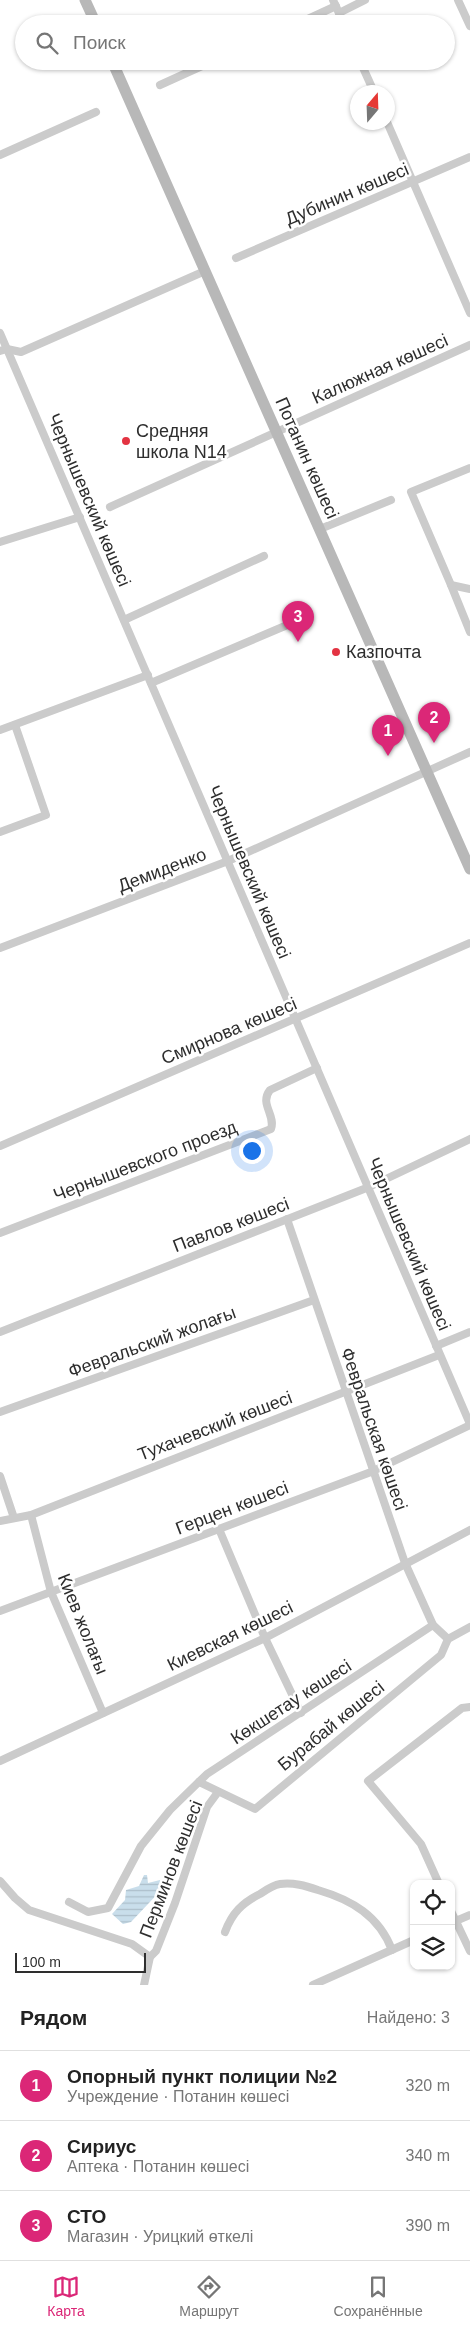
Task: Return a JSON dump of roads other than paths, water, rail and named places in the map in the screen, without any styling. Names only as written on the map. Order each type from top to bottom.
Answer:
[{"type":"main road","points":[[85,0],[92,15]]},
{"type":"main road","name":"Потанин көшесі","points":[[116,70],[470,869]]},
{"type":"street","points":[[316,15],[336,6],[365,0]]},
{"type":"street","points":[[458,0],[470,26]]},
{"type":"street","points":[[160,86],[194,70]]},
{"type":"street","points":[[364,70],[371,85]]},
{"type":"street","points":[[0,155],[96,112]]},
{"type":"street","points":[[390,130],[470,313]]},
{"type":"street","name":"Дубинин көшесі","points":[[236,258],[470,157]]},
{"type":"street","points":[[4,350],[21,352],[205,271]]},
{"type":"street","name":"Чернышевский көшесі","points":[[0,333],[4,350],[80,517],[470,1424]]},
{"type":"street","name":"Калюжная көшесі","points":[[110,507],[470,345]]},
{"type":"street","points":[[470,468],[411,492],[470,632]]},
{"type":"street","points":[[320,529],[390,500]]},
{"type":"street","points":[[0,542],[80,517]]},
{"type":"street","points":[[124,620],[264,556]]},
{"type":"street","points":[[451,585],[470,590]]},
{"type":"street","points":[[151,683],[292,622]]},
{"type":"street","points":[[0,730],[148,675]]},
{"type":"street","points":[[0,832],[46,815],[15,725]]},
{"type":"street","name":"Демиденко","points":[[0,948],[228,861],[470,752]]},
{"type":"street","name":"Смирнова көшесі","points":[[0,1146],[470,943]]},
{"type":"street","name":"Чернышевского проезд","points":[[0,1232],[271,1128],[272,1123],[266,1098],[270,1090],[317,1068]]},
{"type":"street","name":"Павлов көшесі","points":[[0,1332],[368,1187],[470,1139]]},
{"type":"street","name":"Февральская көшесі","points":[[286,1219],[404,1563],[433,1625],[448,1639]]},
{"type":"street","name":"Февральский жолағы","points":[[0,1412],[314,1300]]},
{"type":"street","points":[[436,1346],[470,1332]]},
{"type":"street","name":"Тухачевский көшесі","points":[[0,1521],[31,1515],[439,1355]]},
{"type":"street","name":"Герцен көшесі","points":[[0,1611],[372,1472],[470,1424]]},
{"type":"street","points":[[0,1476],[14,1518]]},
{"type":"street","name":"Киев жолағы","points":[[31,1515],[51,1592],[103,1713]]},
{"type":"street","points":[[219,1529],[265,1638],[301,1713]]},
{"type":"street","name":"Киевская көшесі","points":[[0,1761],[265,1638],[404,1563],[470,1530]]},
{"type":"street","name":"Көкшетау көшесі","points":[[69,1902],[88,1912],[108,1908],[141,1846],[170,1810],[207,1774],[433,1625]]},
{"type":"street","name":"Бурабай көшесі","points":[[198,1782],[254,1809],[441,1655],[448,1639],[470,1627]]},
{"type":"street","points":[[437,1880],[420,1844],[368,1781],[462,1708],[470,1707]]},
{"type":"street","name":"Перминов көшесі","points":[[144,1985],[150,1957],[156,1951],[175,1903],[207,1807],[218,1792]]},
{"type":"street","name":"Перминов көшесі","points":[[0,1880],[15,1898],[29,1910],[132,1944],[150,1957]]},
{"type":"street","points":[[226,1932],[234,1913],[247,1900],[278,1884],[292,1883],[322,1891],[363,1910],[382,1928],[392,1950]]},
{"type":"street","points":[[455,1922],[470,1915]]},
{"type":"street","points":[[455,1924],[470,1952]]},
{"type":"street","points":[[313,1985],[410,1942]]},
{"type":"water","points":[[144,1875],[147,1875],[148,1883],[160,1880],[165,1886],[131,1922],[123,1924],[112,1914],[125,1900],[126,1890],[139,1886]]},
{"type":"place","name":"Средняя школа N14","points":[[126,441]]},
{"type":"place","name":"СТО","points":[[298,642]]},
{"type":"place","name":"Казпочта","points":[[336,652]]},
{"type":"place","name":"Сириус","points":[[434,743]]},
{"type":"place","name":"Опорный пункт полиции №2","points":[[388,756]]}]
